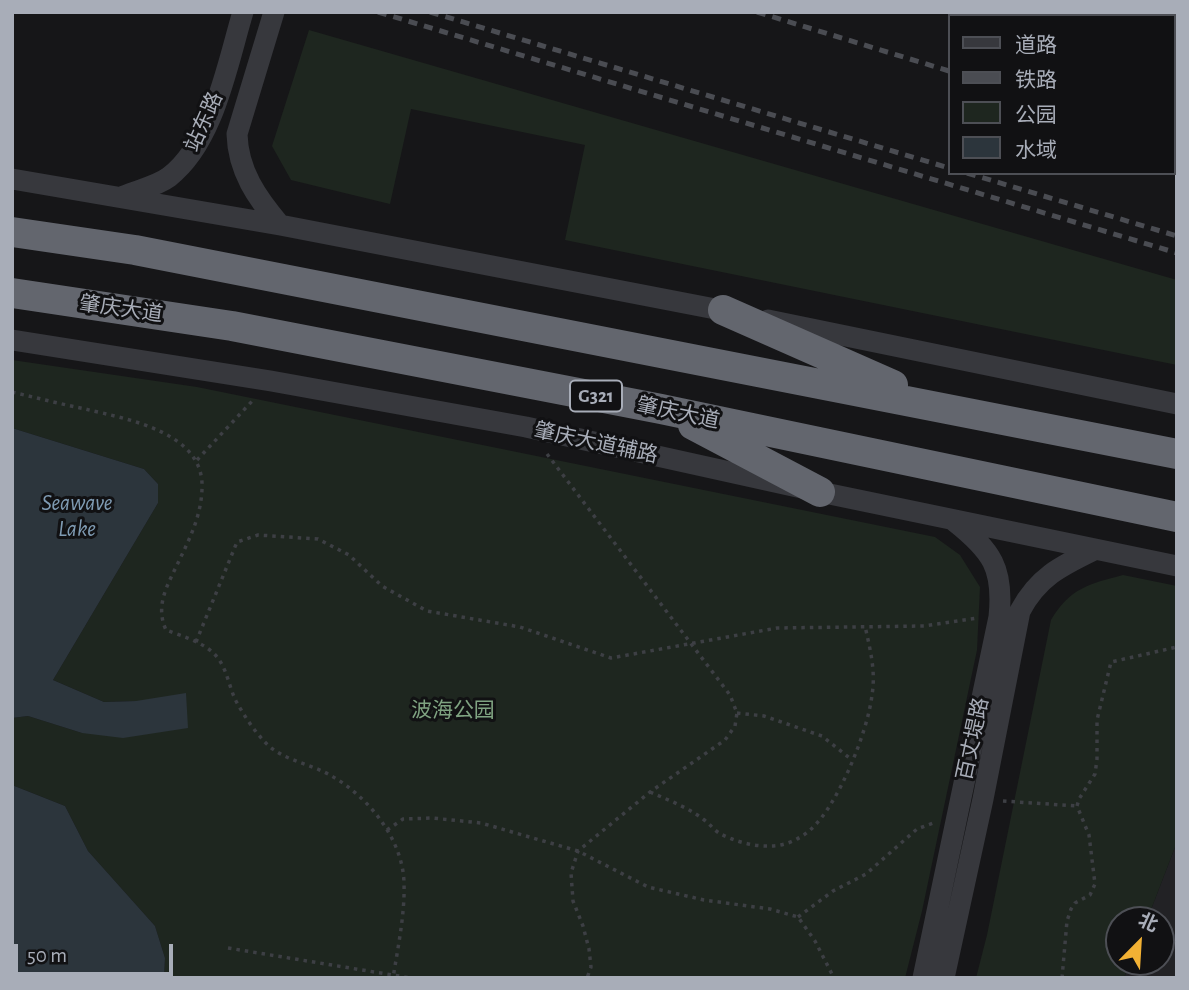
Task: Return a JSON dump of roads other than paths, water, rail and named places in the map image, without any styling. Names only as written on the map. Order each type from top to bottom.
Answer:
[{"type":"highway","points":[[12,232],[135,250],[1177,454]]},
{"type":"highway","name":"肇庆大道","points":[[12,293],[232,326],[662,409],[1177,517]]},
{"type":"highway","points":[[723,310],[941,406]]},
{"type":"highway","points":[[662,409],[820,492]]},
{"type":"street","name":"站东路","points":[[123,197],[166,178],[185,162],[199,144],[210,119],[243,12]]},
{"type":"street","name":"站东路","points":[[274,12],[237,134],[237,142],[245,175],[259,201],[280,225]]},
{"type":"street","points":[[12,179],[280,225],[723,310],[1177,404]]},
{"type":"street","name":"肇庆大道辅路","points":[[12,340],[271,381],[526,428],[1177,566]]},
{"type":"street","name":"百丈堤路","points":[[923,978],[999,617],[1002,589],[995,564],[973,536],[950,518]]},
{"type":"street","name":"百丈堤路","points":[[944,978],[1020,611],[1030,592],[1043,579],[1061,566],[1094,550]]},
{"type":"water","name":"Seawave Lake","points":[[12,428],[144,469],[158,484],[158,503],[53,680],[104,702],[136,701],[186,693],[188,728],[123,738],[82,733],[28,716],[12,718]]},
{"type":"water","points":[[12,785],[65,806],[88,851],[155,926],[165,958],[164,978],[12,978]]},
{"type":"railway","points":[[378,12],[1177,253]]},
{"type":"railway","points":[[430,12],[948,168]]},
{"type":"railway","points":[[757,12],[948,71]]},
{"type":"railway","points":[[974,175],[1177,236]]},
{"type":"park label","name":"波海公园","points":[[453,711]]}]
